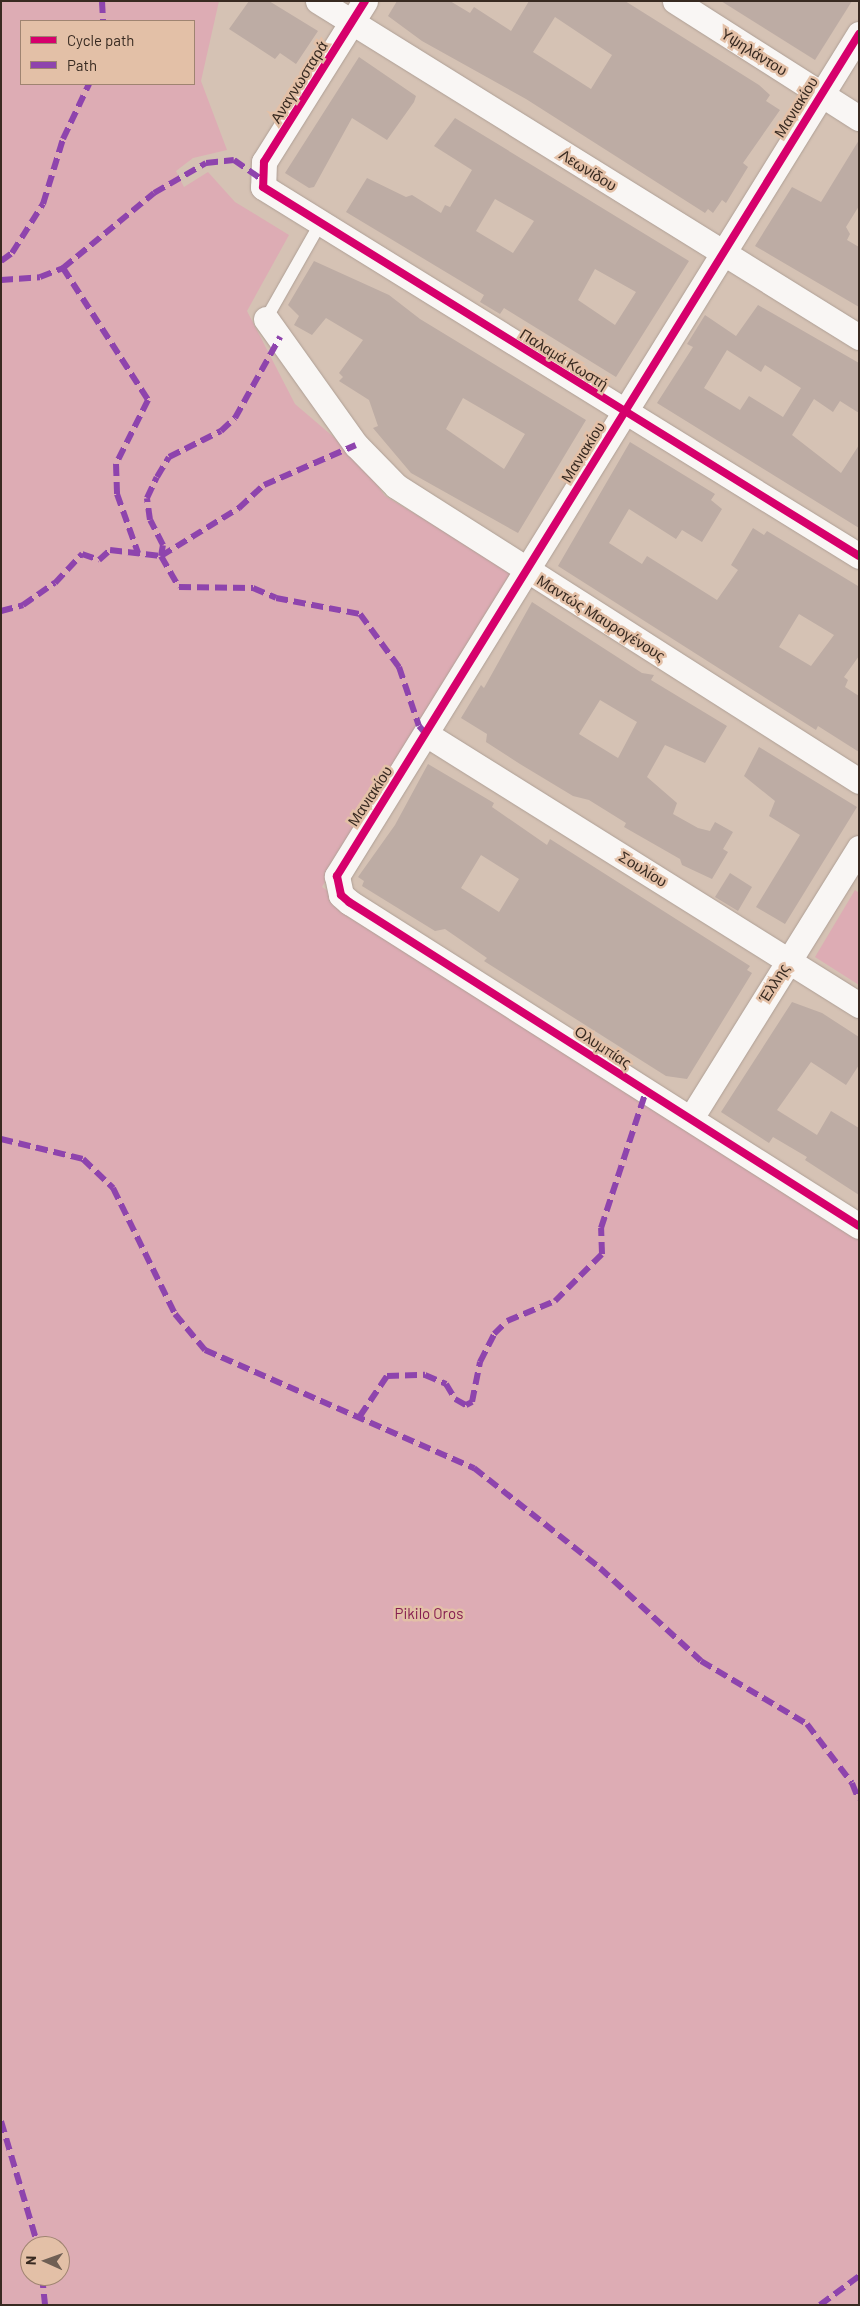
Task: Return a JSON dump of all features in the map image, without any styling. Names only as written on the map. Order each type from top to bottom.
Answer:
[{"type":"street","name":"Λεωνίδου","points":[[318,1],[352,24],[859,338]]},
{"type":"street","name":"Αναγνωσταρά","points":[[261,179],[264,162],[365,1]]},
{"type":"street","name":"Υψηλάντου","points":[[675,1],[859,118]]},
{"type":"street","name":"Μανιακίου","points":[[338,886],[343,864],[426,734],[525,570],[859,34]]},
{"type":"street","name":"Παλαμά Κωστή","points":[[261,179],[268,193],[623,413],[859,556]]},
{"type":"street","name":"Μαντώς Μαυρογένους","points":[[266,319],[376,467],[396,486],[525,570],[859,781]]},
{"type":"street","name":"Σουλίου","points":[[426,734],[859,1005]]},
{"type":"street","name":"Έλλης","points":[[691,1118],[859,848]]},
{"type":"street","name":"Ολυμπίας","points":[[338,886],[349,902],[859,1226]]},
{"type":"lane","points":[[266,319],[320,224]]},
{"type":"green space","name":"Pikilo Oros","points":[[1,1],[219,1],[201,81],[227,150],[193,158],[176,171],[184,187],[208,172],[235,202],[289,235],[247,311],[295,404],[357,457],[385,496],[512,572],[322,887],[859,1239],[859,2305],[1,2305]]},
{"type":"green space","points":[[855,890],[859,893],[859,985],[815,957]]},
{"type":"building","points":[[249,1],[269,1],[318,31],[296,64],[280,53],[275,59],[229,29]]},
{"type":"building","points":[[397,1],[450,1],[470,13],[474,7],[511,31],[529,1],[625,1],[759,85],[770,95],[766,101],[780,110],[743,163],[748,167],[726,203],[722,200],[713,213],[708,209],[705,213],[526,99],[422,41],[388,16]],"holes":[[[555,17],[612,55],[591,89],[533,52]]]},
{"type":"building","points":[[721,1],[852,1],[815,60]]},
{"type":"building","points":[[359,57],[416,96],[414,102],[387,140],[352,118],[314,187],[309,188],[285,173]]},
{"type":"building","points":[[455,118],[689,261],[616,377],[504,308],[500,314],[480,302],[484,295],[346,212],[367,178],[406,197],[412,195],[441,213],[445,205],[450,207],[472,170],[434,146]],"holes":[[[495,199],[534,221],[513,253],[476,231]],[[595,269],[636,292],[615,325],[578,300]]]},
{"type":"building","points":[[859,140],[859,206],[846,227],[850,234],[847,240],[859,247],[859,307],[755,246],[792,187],[821,202]]},
{"type":"building","points":[[314,261],[389,295],[420,319],[586,420],[518,533],[411,473],[373,428],[378,426],[369,400],[339,381],[343,377],[339,373],[363,340],[326,318],[312,335],[294,325],[299,316],[288,305]],"holes":[[[463,398],[525,434],[504,469],[446,429]]]},
{"type":"building","points":[[758,305],[859,363],[859,413],[840,401],[833,412],[814,399],[792,435],[841,473],[859,445],[859,528],[657,403],[693,347],[687,344],[705,315],[736,336]],"holes":[[[727,350],[761,372],[765,365],[801,388],[783,417],[749,396],[740,410],[704,388]]]},
{"type":"building","points":[[630,442],[715,494],[711,500],[722,509],[702,542],[682,530],[676,539],[629,509],[609,543],[642,564],[647,556],[717,600],[738,570],[731,565],[753,528],[764,535],[767,531],[858,586],[859,656],[844,677],[848,680],[845,687],[859,696],[859,752],[818,726],[816,730],[558,566]],"holes":[[[799,614],[834,635],[811,666],[779,647]]]},
{"type":"building","points":[[532,602],[642,673],[654,675],[651,680],[727,726],[705,763],[665,745],[647,777],[677,803],[673,814],[698,828],[710,831],[715,822],[733,832],[723,849],[728,852],[712,879],[682,865],[680,859],[624,827],[626,823],[589,800],[573,796],[486,742],[487,734],[461,718],[481,685],[484,688]],"holes":[[[600,700],[637,722],[618,758],[579,734]]]},
{"type":"building","points":[[759,747],[857,807],[785,924],[756,907],[800,835],[769,816],[775,801],[744,776]]},
{"type":"building","points":[[428,764],[494,803],[492,807],[547,845],[550,839],[750,966],[747,970],[752,973],[687,1079],[666,1076],[484,961],[487,958],[445,929],[435,931],[362,886],[364,881],[358,877],[395,825]],"holes":[[[481,855],[519,879],[499,912],[461,888]]]},
{"type":"building","points":[[730,873],[752,887],[738,911],[715,897]]},
{"type":"building","points":[[792,1002],[822,1013],[859,1037],[859,1065],[846,1085],[811,1062],[777,1110],[817,1135],[831,1111],[859,1128],[859,1195],[805,1160],[807,1157],[773,1137],[769,1143],[721,1112]]},
{"type":"marked path","points":[[102,1],[103,20]]},
{"type":"marked path","points":[[1,261],[12,253],[43,204],[63,139],[89,85]]},
{"type":"marked path","points":[[1,280],[40,277],[63,268],[154,193],[206,163],[234,160],[261,179]]},
{"type":"marked path","points":[[63,268],[148,400],[116,464],[117,494],[138,553]]},
{"type":"marked path","points":[[161,556],[163,545],[150,520],[147,498],[157,477],[169,457],[221,431],[235,418],[280,337]]},
{"type":"marked path","points":[[161,556],[239,508],[264,485],[356,445]]},
{"type":"marked path","points":[[1,611],[23,605],[55,583],[82,554],[99,560],[110,550],[161,556],[179,587],[253,588],[276,598],[360,614],[399,667],[419,726],[426,734]]},
{"type":"marked path","points":[[360,1416],[387,1376],[425,1375],[446,1384],[455,1399],[466,1405],[472,1402],[480,1362],[494,1334],[507,1321],[555,1301],[602,1254],[601,1228],[646,1091]]},
{"type":"marked path","points":[[1,1139],[83,1159],[113,1188],[175,1314],[205,1350],[474,1468],[600,1568],[701,1661],[807,1724],[852,1783],[859,1800]]},
{"type":"marked path","points":[[1,2121],[35,2236]]},
{"type":"marked path","points":[[820,2305],[859,2276]]},
{"type":"marked path","points":[[43,2286],[45,2305]]},
{"type":"cycle path","points":[[365,1],[264,162],[263,187],[859,556]]},
{"type":"cycle path","points":[[859,34],[337,876],[341,895],[349,902],[859,1226]]}]
